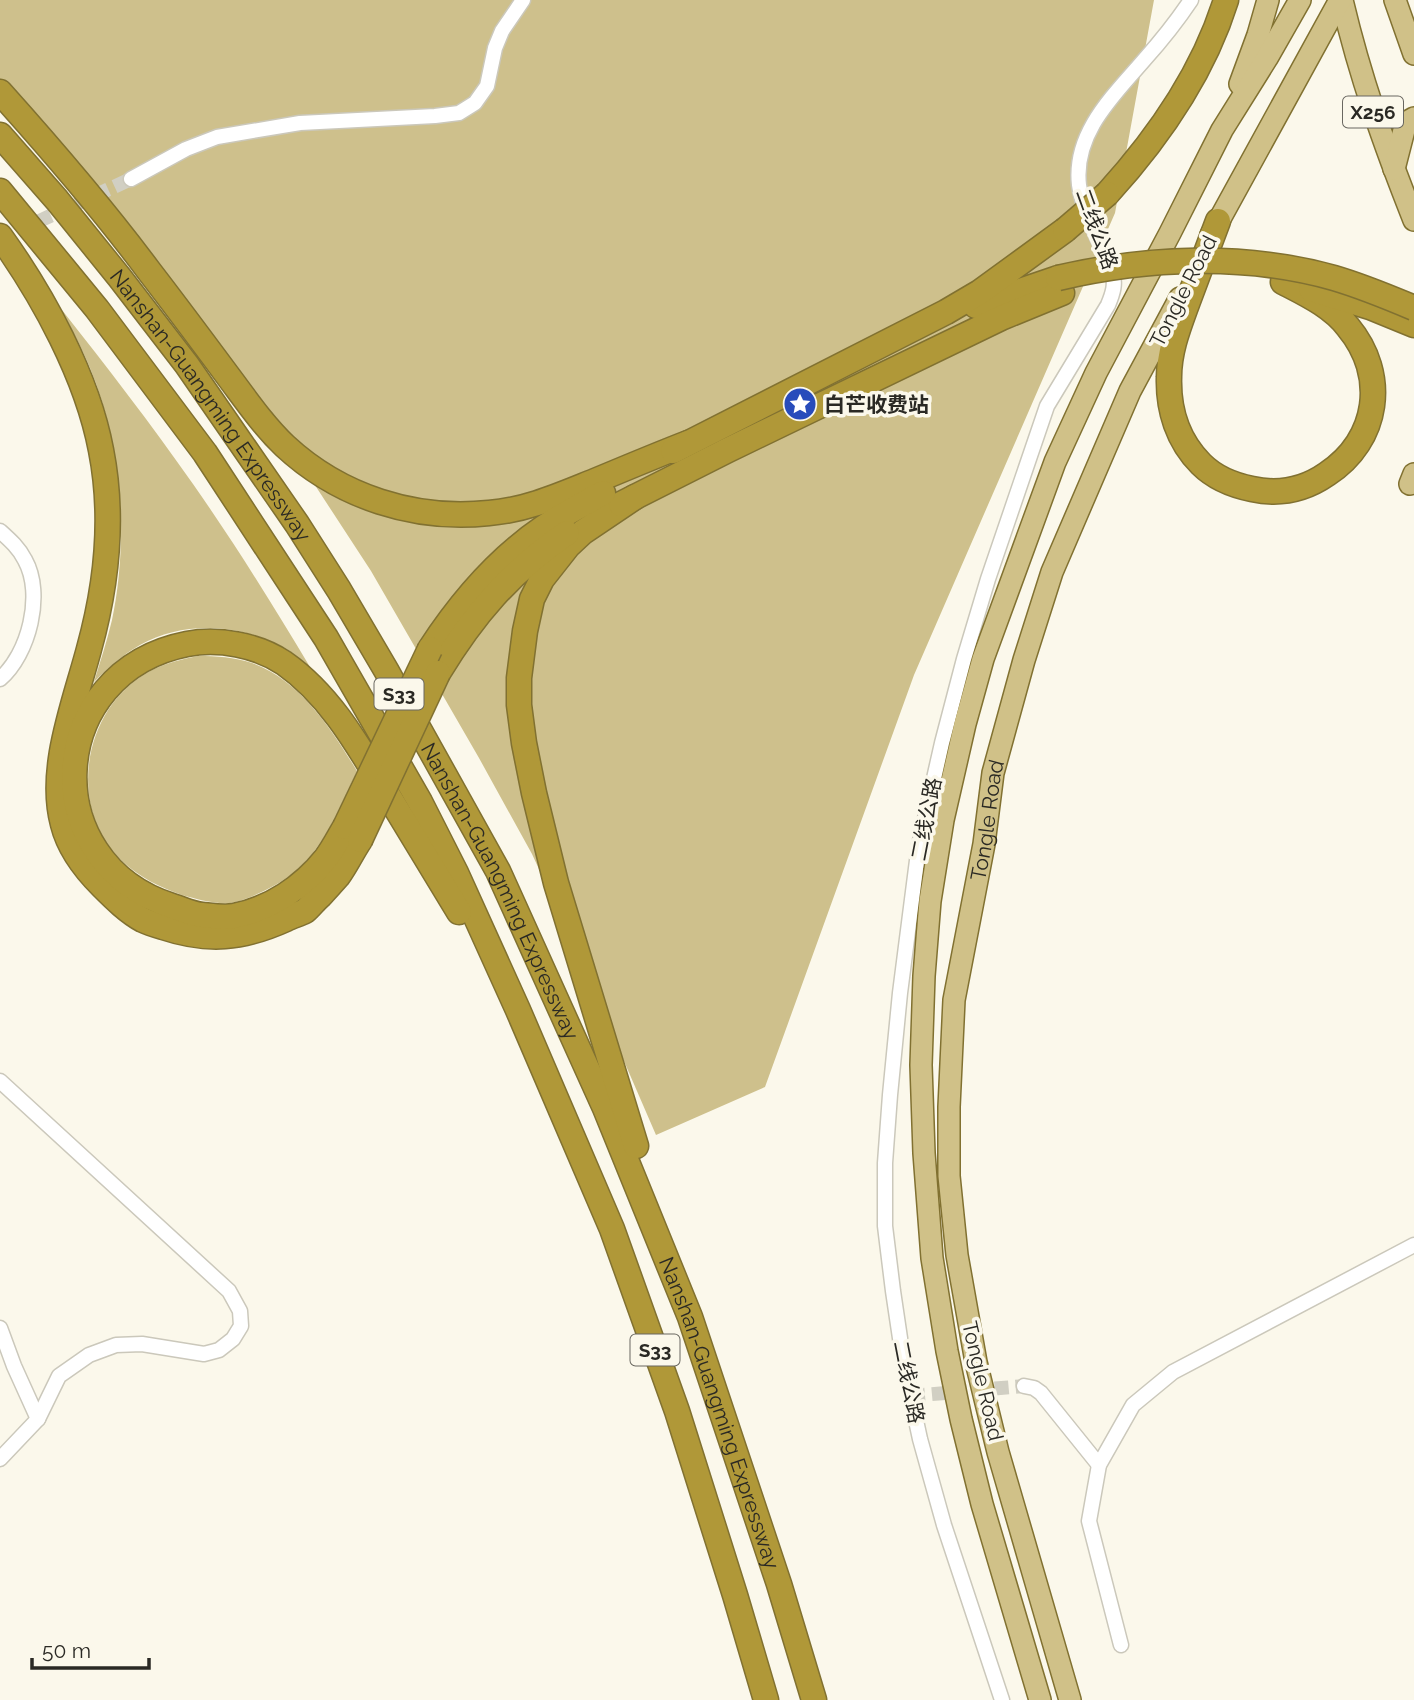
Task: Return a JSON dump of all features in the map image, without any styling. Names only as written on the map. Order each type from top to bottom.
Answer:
[{"type":"highway","points":[[0,236],[36,291],[78,374],[92,411],[106,485],[108,524],[103,587],[66,733],[60,769],[58,798],[63,826],[74,850],[90,874],[143,920],[185,934],[223,937],[266,928],[306,910],[337,877],[430,649],[468,596],[490,572],[514,550],[568,512],[688,443],[900,336],[980,292],[1065,230],[1107,194],[1159,133],[1203,60],[1226,0]]},
{"type":"highway","points":[[0,92],[42,139],[146,267],[267,427],[303,461],[346,488],[392,506],[417,511],[467,515],[492,513],[541,502],[688,443]]},
{"type":"highway","name":"Nanshan-Guangming Expressway","points":[[0,135],[57,200],[187,365],[297,524],[339,590],[498,871],[605,1108],[690,1317],[779,1584],[814,1700]]},
{"type":"highway","name":"Nanshan-Guangming Expressway","points":[[0,191],[97,309],[198,443],[326,638],[420,802],[456,873],[518,1010],[616,1242],[677,1412],[766,1700]]},
{"type":"highway","points":[[1218,221],[1171,347],[1168,376],[1170,405],[1177,429],[1190,453],[1209,473],[1235,486],[1265,492],[1290,491],[1315,482],[1340,466],[1357,447],[1369,423],[1373,402],[1372,375],[1365,352],[1357,338],[1347,325],[1322,304],[1283,282]]},
{"type":"highway","points":[[518,1010],[358,746],[315,690],[282,662],[256,650],[224,642],[197,642],[169,648],[143,659],[122,673],[103,693],[88,717],[77,745],[74,775],[76,801],[83,827],[96,852],[111,870],[137,891],[159,902],[199,915],[232,917],[270,904],[301,885],[353,834],[438,673],[475,617],[521,568],[547,547],[604,511],[1002,318],[1060,286],[1121,265],[1230,261],[1280,267],[1332,278],[1414,308]]},
{"type":"highway","points":[[900,336],[987,302],[1060,286],[1167,274],[1206,273],[1283,282],[1370,307],[1414,325]]},
{"type":"highway","points":[[635,498],[583,532],[568,546],[542,579],[532,598],[525,631],[519,678],[519,705],[534,793],[556,883],[690,1317]]},
{"type":"main road","points":[[1222,130],[1268,0]]},
{"type":"main road","name":"Tongle Road","points":[[1040,1700],[982,1504],[961,1419],[932,1258],[923,1153],[921,1065],[930,901],[943,820],[983,659],[1055,462],[1096,373],[1222,130],[1300,0]]},
{"type":"main road","name":"Tongle Road","points":[[1070,1700],[995,1439],[976,1362],[957,1255],[949,1176],[954,1000],[984,844],[993,774],[1024,660],[1052,572],[1130,391],[1174,311],[1218,221],[1341,0]]},
{"type":"main road","name":"X256","points":[[1341,0],[1373,113],[1414,220]]},
{"type":"main road","points":[[1395,0],[1414,54]]},
{"type":"main road","points":[[1394,169],[1405,126],[1414,118]]},
{"type":"street","points":[[131,179],[186,149],[217,136],[300,123],[459,113],[475,103],[486,86],[502,31],[523,0]]},
{"type":"street","name":"二线公路","points":[[1002,1700],[944,1525],[920,1439],[892,1291],[885,1226],[885,1163],[900,993],[919,845],[942,743],[988,579],[1047,406],[1108,305],[1114,288],[1112,271],[1083,199],[1079,174],[1080,156],[1087,137],[1105,106],[1191,0]]},
{"type":"street","points":[[0,531],[15,545],[26,561],[33,580],[34,600],[24,646],[15,663],[0,679]]},
{"type":"street","points":[[0,1081],[229,1291],[240,1311],[241,1326],[233,1339],[219,1350],[204,1354],[142,1344],[116,1345],[89,1355],[58,1376],[38,1419],[0,1459]]},
{"type":"street","points":[[1121,1645],[1089,1521],[1099,1465],[1133,1405],[1173,1372],[1414,1245]]},
{"type":"street","points":[[0,1328],[38,1419]]},
{"type":"street","points":[[1024,1386],[1041,1393],[1099,1465]]},
{"type":"shaded area","points":[[0,0],[1154,0],[1115,213],[914,675],[765,1087],[656,1135],[532,854],[371,571],[277,427],[24,105],[0,79]]},
{"type":"shaded area","points":[[62,310],[193,484],[310,667],[285,648],[250,634],[212,628],[194,629],[157,637],[140,645],[115,662],[94,682],[110,628],[117,589],[121,525],[119,492],[116,460],[101,397]]},
{"type":"shaded area","points":[[198,656],[225,657],[252,663],[285,681],[325,723],[357,771],[330,827],[303,864],[271,887],[229,903],[182,895],[150,881],[129,867],[104,839],[93,814],[88,787],[90,759],[97,732],[110,707],[129,686],[152,670]]},
{"type":"tunnel","points":[[0,239],[131,179]]},
{"type":"tunnel","points":[[911,1396],[1024,1386]]},
{"type":"place","name":"白芒收费站","points":[[800,404]]}]
